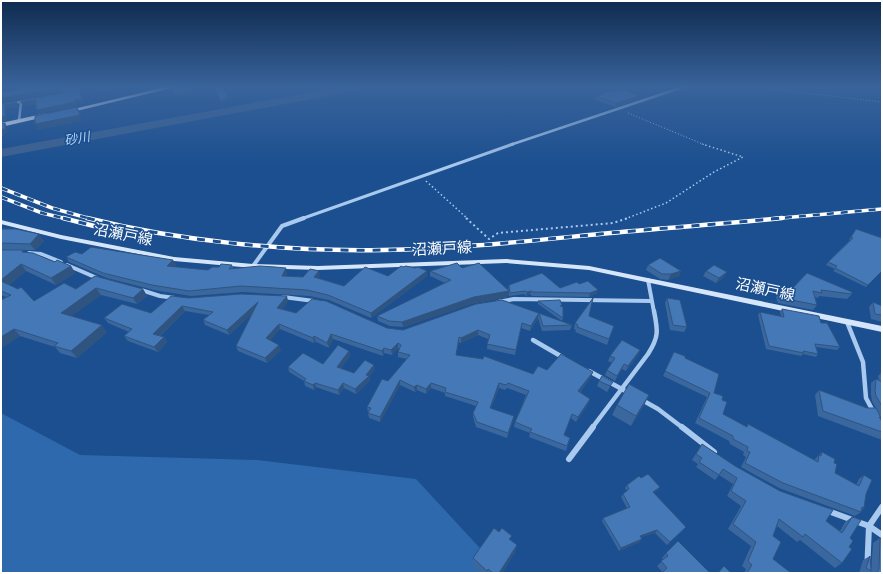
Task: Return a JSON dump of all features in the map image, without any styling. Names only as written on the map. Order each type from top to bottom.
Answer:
[{"type":"main road","points":[[1,125],[56,113]]},
{"type":"main road","name":"沼瀬戸線","points":[[1,222],[75,240],[174,259],[253,266],[318,268],[506,261],[590,268],[882,329]]},
{"type":"street","points":[[19,121],[20,113]]},
{"type":"street","points":[[253,266],[282,226],[603,113]]},
{"type":"street","points":[[27,253],[41,254],[105,280]]},
{"type":"street","points":[[569,459],[648,354],[656,341],[657,326],[648,280]]},
{"type":"street","points":[[133,288],[160,296],[183,299]]},
{"type":"street","points":[[274,297],[321,302]]},
{"type":"street","points":[[494,302],[514,299],[651,301]]},
{"type":"street","points":[[847,322],[863,362],[866,398],[876,418]]},
{"type":"street","points":[[533,340],[567,359]]},
{"type":"street","points":[[580,366],[658,409],[721,458]]},
{"type":"street","points":[[867,573],[869,526],[882,507]]},
{"type":"street","points":[[819,508],[869,526],[882,535]]},
{"type":"path","points":[[421,176],[489,239],[498,233],[613,223],[638,215],[666,203],[714,172],[743,157],[710,148],[628,113]]},
{"type":"shaded area","points":[[1,413],[80,455],[257,460],[416,479],[503,573],[1,573]]},
{"type":"building","points":[[1,113],[5,113],[5,116],[1,117]]},
{"type":"building","points":[[50,113],[79,113],[80,115],[35,124],[35,116]]},
{"type":"building","points":[[5,123],[5,129],[1,132],[1,124]]},
{"type":"building","points":[[1,229],[16,229],[39,234],[30,244],[1,243]]},
{"type":"building","points":[[856,229],[882,238],[882,271],[868,285],[835,268],[837,266],[828,262],[853,238],[851,237]]},
{"type":"building","points":[[91,247],[173,260],[167,266],[208,270],[212,267],[219,267],[221,264],[232,265],[229,269],[260,266],[275,267],[286,268],[282,276],[303,277],[310,269],[319,271],[314,277],[344,286],[365,267],[388,276],[401,266],[418,267],[427,271],[371,313],[328,295],[307,290],[241,286],[189,291],[152,285],[103,273],[66,257],[75,252],[82,254]]},
{"type":"building","points":[[1,250],[23,250],[22,252],[33,253],[55,262],[57,260],[71,266],[51,278],[21,264],[1,280]]},
{"type":"building","points":[[660,258],[681,271],[671,274],[662,274],[648,265]]},
{"type":"building","points":[[457,263],[462,268],[479,263],[509,291],[474,297],[402,322],[389,321],[377,316],[451,280],[430,271]]},
{"type":"building","points":[[714,265],[727,272],[719,278],[706,271]]},
{"type":"building","points":[[542,273],[560,288],[577,282],[579,284],[588,281],[598,290],[590,293],[525,291],[510,293],[509,285]]},
{"type":"building","points":[[807,273],[852,292],[852,294],[821,290],[822,293],[813,291],[817,305],[781,298],[780,292],[784,293],[783,288],[791,290]]},
{"type":"building","points":[[95,276],[143,289],[133,298],[96,288],[61,313],[102,325],[71,351],[54,346],[58,343],[14,329],[1,337],[1,300],[11,295],[1,291],[1,281],[18,289],[21,287],[34,301],[64,283],[76,289]]},
{"type":"building","points":[[241,294],[287,296],[277,308],[296,313],[312,299],[326,301],[387,328],[403,330],[476,304],[502,300],[539,313],[531,326],[522,323],[516,350],[487,344],[490,335],[478,330],[461,338],[459,337],[456,355],[483,359],[484,356],[533,374],[538,366],[547,370],[561,354],[593,372],[578,391],[590,399],[578,417],[572,414],[564,435],[570,438],[567,446],[530,432],[532,429],[515,422],[529,391],[508,383],[506,385],[499,383],[490,408],[514,416],[508,433],[477,422],[473,413],[478,402],[445,392],[446,388],[431,383],[426,389],[417,385],[414,387],[400,380],[380,417],[368,413],[371,408],[367,407],[382,379],[388,381],[410,355],[398,352],[401,345],[398,343],[391,350],[384,348],[382,351],[331,334],[327,343],[314,336],[313,338],[279,324],[266,338],[279,345],[265,358],[236,346],[258,302],[227,330],[203,320],[213,312],[182,306],[153,334],[164,337],[154,347],[124,336],[132,329],[104,318],[122,304],[151,313],[171,296],[189,298]]},
{"type":"building","points":[[593,298],[589,316],[614,326],[609,339],[577,327],[578,325],[575,323]]},
{"type":"building","points":[[667,298],[680,300],[687,327],[673,325]]},
{"type":"building","points":[[560,300],[562,305],[560,306],[563,307],[563,318],[538,301]]},
{"type":"building","points":[[873,302],[882,306],[882,315],[875,314]]},
{"type":"building","points":[[782,309],[819,316],[821,323],[827,323],[840,347],[815,344],[818,354],[803,351],[804,353],[769,346],[760,312],[784,317]]},
{"type":"building","points":[[539,313],[572,325],[543,326]]},
{"type":"building","points":[[622,340],[640,350],[628,366],[624,364],[617,376],[607,370],[615,358],[610,356]]},
{"type":"building","points":[[338,345],[349,351],[337,367],[354,373],[365,360],[374,365],[366,375],[369,376],[355,389],[343,383],[338,390],[315,383],[313,385],[304,381],[306,379],[288,367],[303,353],[323,364]]},
{"type":"building","points":[[674,352],[685,356],[685,358],[719,374],[714,393],[723,396],[722,400],[727,402],[723,414],[747,427],[748,424],[818,462],[819,455],[821,456],[822,452],[835,459],[834,463],[837,464],[835,473],[859,486],[864,475],[872,480],[866,494],[864,508],[862,507],[861,512],[783,483],[745,463],[750,452],[747,451],[748,447],[733,439],[733,436],[699,418],[710,393],[665,371]]},
{"type":"building","points":[[602,376],[613,382],[610,386],[599,381]]},
{"type":"building","points":[[876,379],[882,382],[882,406],[876,396]]},
{"type":"building","points":[[629,384],[649,395],[636,416],[617,405]]},
{"type":"building","points":[[819,390],[867,408],[876,408],[882,421],[882,432],[823,411]]},
{"type":"building","points":[[702,444],[735,466],[780,491],[833,510],[826,521],[842,533],[852,517],[861,520],[850,538],[853,541],[849,547],[852,549],[842,563],[805,534],[803,537],[779,519],[773,536],[781,542],[773,559],[791,573],[747,573],[752,565],[748,561],[756,542],[733,524],[746,501],[731,491],[737,478],[723,469],[719,475],[699,462],[702,458],[696,454]]},
{"type":"building","points":[[648,474],[660,487],[653,492],[686,527],[670,542],[657,530],[640,536],[642,539],[621,548],[603,518],[630,507],[623,494],[629,489],[627,485],[639,476],[641,478]]},
{"type":"building","points":[[494,528],[499,532],[502,528],[512,536],[509,539],[517,545],[499,573],[493,573],[488,569],[487,571],[473,558]]},
{"type":"building","points":[[880,538],[882,539],[882,573],[877,573],[879,569]]},
{"type":"building","points":[[678,541],[710,573],[662,573],[667,568],[661,561],[668,556],[666,553]]},
{"type":"building","points":[[870,556],[871,571],[866,568]]},
{"type":"building","points":[[724,566],[731,573],[718,573]]},
{"type":"waterway","name":"砂川","points":[[1,153],[217,113]]},
{"type":"railway","points":[[1,188],[52,208],[89,219]]},
{"type":"railway","points":[[1,197],[42,213],[65,219]]},
{"type":"railway","points":[[771,219],[882,209]]},
{"type":"railway","points":[[89,219],[196,239],[272,247],[383,250],[519,242],[782,218]]},
{"type":"railway","points":[[65,219],[94,226]]}]
